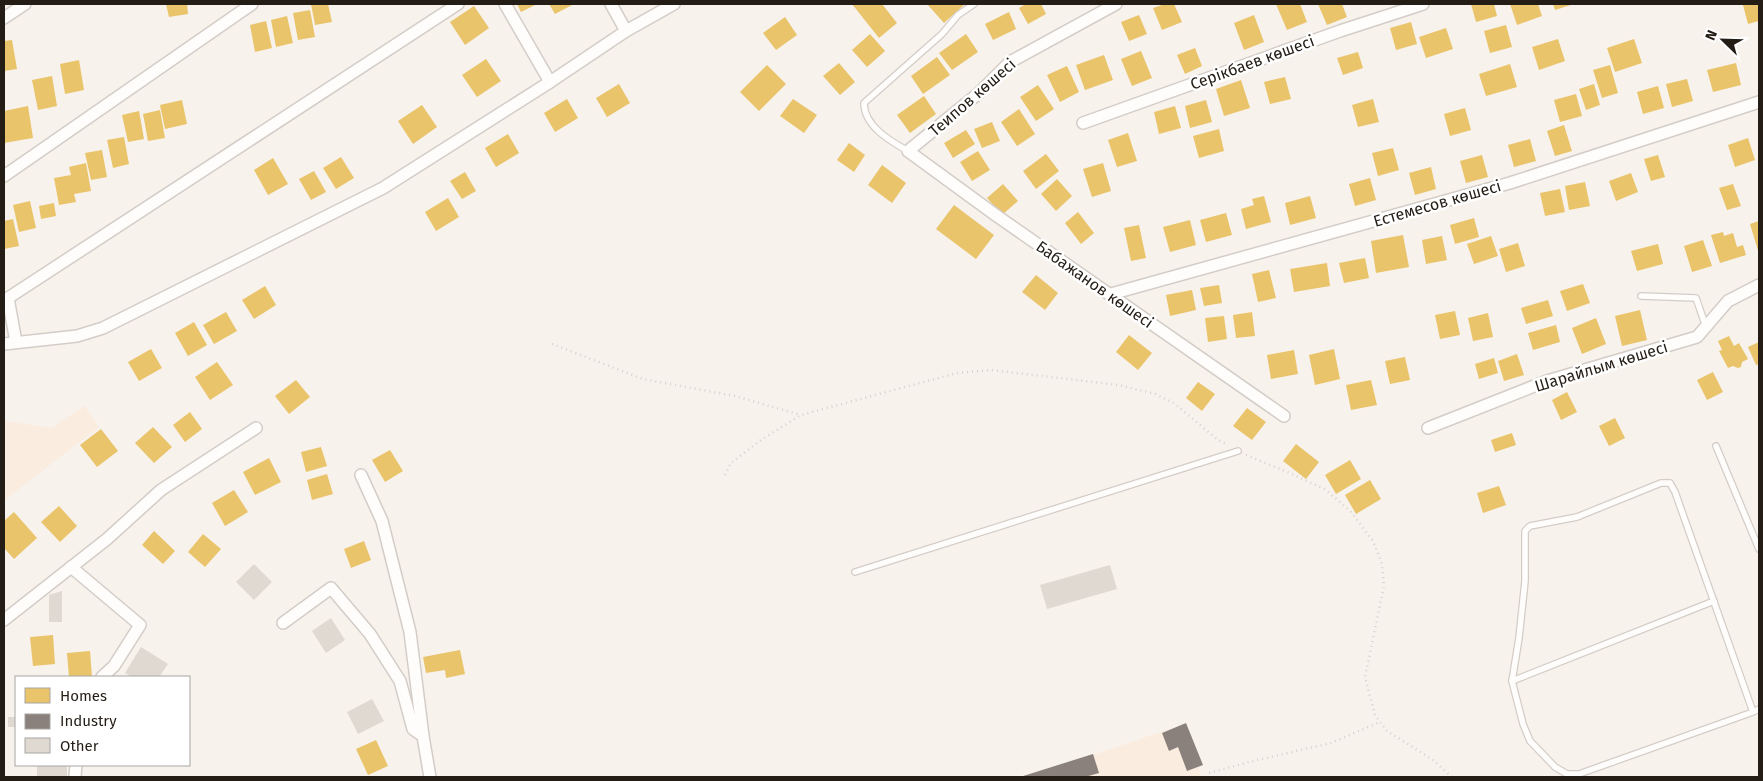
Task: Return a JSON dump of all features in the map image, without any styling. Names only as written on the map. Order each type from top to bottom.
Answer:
[{"type":"street","points":[[4,18],[25,4]]},
{"type":"street","points":[[4,176],[252,4]]},
{"type":"street","points":[[16,342],[8,298],[458,4]]},
{"type":"street","points":[[505,4],[550,82]]},
{"type":"street","points":[[611,4],[626,30]]},
{"type":"street","points":[[4,344],[77,336],[103,328],[383,188],[550,82],[626,30],[674,4]]},
{"type":"street","name":"Теипов көшесі","points":[[908,151],[979,93],[1010,62],[1116,4]]},
{"type":"street","name":"Серікбаев көшесі","points":[[1083,123],[1340,31],[1422,4]]},
{"type":"street","name":"Естемесов көшесі","points":[[1111,294],[1510,183],[1759,102]]},
{"type":"street","name":"Бабажанов көшесі","points":[[908,151],[997,216],[1284,416]]},
{"type":"street","name":"Шарайлым көшесі","points":[[1428,428],[1547,381],[1697,337],[1728,301],[1759,285]]},
{"type":"street","points":[[4,620],[106,539],[161,490],[256,428]]},
{"type":"street","points":[[361,475],[382,521],[410,632],[430,777]]},
{"type":"street","points":[[71,566],[140,626],[114,666],[103,676]]},
{"type":"street","points":[[283,623],[331,588],[370,634],[400,681],[414,729],[423,736]]},
{"type":"lane","points":[[908,151],[892,142],[869,122],[864,112],[864,103],[942,34],[958,15],[974,4]]},
{"type":"lane","points":[[1641,296],[1696,298],[1706,326]]},
{"type":"lane","points":[[1716,446],[1759,550]]},
{"type":"lane","points":[[855,572],[1238,451]]},
{"type":"lane","points":[[1753,712],[1675,492],[1670,483],[1661,483],[1577,517],[1530,526],[1524,532],[1526,581],[1512,681],[1523,724],[1530,740],[1554,767],[1567,774],[1579,774],[1753,712],[1759,709]]},
{"type":"lane","points":[[1512,681],[1714,600]]},
{"type":"path","points":[[552,344],[642,380],[735,396],[801,416]]},
{"type":"path","points":[[1208,773],[1331,743],[1380,722]]},
{"type":"shaded area","points":[[84,406],[99,427],[4,500],[4,421],[52,428]]},
{"type":"shaded area","points":[[1185,724],[1201,777],[1028,777]]},
{"type":"building: Homes","points":[[166,4],[187,4],[188,14],[169,17]]},
{"type":"building: Homes","points":[[311,4],[328,4],[332,22],[315,25]]},
{"type":"building: Homes","points":[[517,4],[537,4],[521,12]]},
{"type":"building: Homes","points":[[549,4],[574,4],[555,14]]},
{"type":"building: Homes","points":[[852,4],[882,4],[897,23],[879,38]]},
{"type":"building: Homes","points":[[927,4],[965,4],[944,23]]},
{"type":"building: Homes","points":[[1026,4],[1041,4],[1046,14],[1028,24],[1019,8]]},
{"type":"building: Homes","points":[[1165,4],[1174,4],[1182,22],[1162,30],[1153,8]]},
{"type":"building: Homes","points":[[1276,4],[1300,4],[1307,22],[1287,30]]},
{"type":"building: Homes","points":[[1318,4],[1342,4],[1347,17],[1327,25]]},
{"type":"building: Homes","points":[[1471,4],[1494,4],[1497,16],[1476,22]]},
{"type":"building: Homes","points":[[1510,4],[1538,4],[1542,16],[1517,25]]},
{"type":"building: Homes","points":[[1553,4],[1574,4],[1555,10]]},
{"type":"building: Homes","points":[[1759,4],[1759,21],[1748,24],[1743,5]]},
{"type":"building: Homes","points":[[474,6],[489,28],[465,45],[450,22]]},
{"type":"building: Homes","points":[[310,10],[315,37],[298,40],[293,13]]},
{"type":"building: Homes","points":[[1009,12],[1016,29],[993,40],[985,24]]},
{"type":"building: Homes","points":[[1139,15],[1147,34],[1129,41],[1121,22]]},
{"type":"building: Homes","points":[[1254,15],[1264,42],[1244,50],[1234,23]]},
{"type":"building: Homes","points":[[287,16],[293,43],[276,47],[271,20]]},
{"type":"building: Homes","points":[[785,17],[797,35],[776,50],[763,33]]},
{"type":"building: Homes","points":[[266,21],[272,48],[255,52],[250,25]]},
{"type":"building: Homes","points":[[1411,22],[1417,44],[1396,50],[1390,28]]},
{"type":"building: Homes","points":[[1506,25],[1512,47],[1490,53],[1484,31]]},
{"type":"building: Homes","points":[[1446,28],[1453,49],[1426,58],[1419,37]]},
{"type":"building: Homes","points":[[870,34],[885,51],[867,67],[852,50]]},
{"type":"building: Homes","points":[[966,34],[978,52],[952,70],[939,53]]},
{"type":"building: Homes","points":[[1558,39],[1565,61],[1539,70],[1532,47]]},
{"type":"building: Homes","points":[[1634,39],[1642,63],[1615,72],[1607,48]]},
{"type":"building: Homes","points":[[12,40],[17,69],[4,71],[4,41]]},
{"type":"building: Homes","points":[[1195,48],[1202,66],[1185,74],[1177,55]]},
{"type":"building: Homes","points":[[1141,51],[1152,78],[1132,86],[1121,59]]},
{"type":"building: Homes","points":[[1358,52],[1363,68],[1343,75],[1337,58]]},
{"type":"building: Homes","points":[[1104,55],[1113,80],[1085,90],[1076,65]]},
{"type":"building: Homes","points":[[937,57],[950,75],[923,94],[911,76]]},
{"type":"building: Homes","points":[[486,59],[501,81],[477,97],[462,75]]},
{"type":"building: Homes","points":[[79,60],[84,90],[65,94],[60,64]]},
{"type":"building: Homes","points":[[839,63],[855,82],[840,95],[823,76]]},
{"type":"building: Homes","points":[[1736,63],[1741,85],[1713,92],[1707,70]]},
{"type":"building: Homes","points":[[1510,64],[1517,87],[1486,96],[1479,74]]},
{"type":"building: Homes","points":[[767,65],[786,84],[759,111],[740,92]]},
{"type":"building: Homes","points":[[1610,65],[1618,93],[1602,98],[1593,70]]},
{"type":"building: Homes","points":[[1067,66],[1079,92],[1060,102],[1047,75]]},
{"type":"building: Homes","points":[[52,76],[57,106],[38,110],[32,80]]},
{"type":"building: Homes","points":[[1285,77],[1291,99],[1270,104],[1264,82]]},
{"type":"building: Homes","points":[[1687,79],[1693,101],[1672,107],[1666,84]]},
{"type":"building: Homes","points":[[1241,80],[1250,108],[1224,116],[1216,89]]},
{"type":"building: Homes","points":[[619,84],[630,103],[607,117],[596,98]]},
{"type":"building: Homes","points":[[1594,84],[1600,105],[1586,110],[1579,89]]},
{"type":"building: Homes","points":[[1038,85],[1054,109],[1036,121],[1020,97]]},
{"type":"building: Homes","points":[[1658,86],[1664,108],[1643,114],[1637,92]]},
{"type":"building: Homes","points":[[1576,94],[1582,116],[1560,122],[1554,100]]},
{"type":"building: Homes","points":[[924,96],[936,114],[910,133],[897,115]]},
{"type":"building: Homes","points":[[567,99],[578,118],[555,132],[544,113]]},
{"type":"building: Homes","points":[[793,99],[817,115],[804,133],[780,116]]},
{"type":"building: Homes","points":[[1373,99],[1379,122],[1358,127],[1352,105]]},
{"type":"building: Homes","points":[[182,100],[187,124],[165,129],[160,105]]},
{"type":"building: Homes","points":[[1206,100],[1212,122],[1190,128],[1185,106]]},
{"type":"building: Homes","points":[[422,105],[437,127],[413,144],[398,121]]},
{"type":"building: Homes","points":[[28,106],[33,138],[4,143],[4,111]]},
{"type":"building: Homes","points":[[1175,106],[1181,128],[1159,134],[1154,112]]},
{"type":"building: Homes","points":[[1465,108],[1471,130],[1450,136],[1444,114]]},
{"type":"building: Homes","points":[[1019,109],[1035,134],[1017,146],[1001,122]]},
{"type":"building: Homes","points":[[160,110],[165,138],[148,141],[143,114]]},
{"type":"building: Homes","points":[[139,111],[144,139],[128,142],[122,115]]},
{"type":"building: Homes","points":[[992,122],[1000,141],[982,148],[974,129]]},
{"type":"building: Homes","points":[[1564,125],[1572,151],[1555,156],[1547,131]]},
{"type":"building: Homes","points":[[1219,129],[1224,151],[1199,158],[1193,136]]},
{"type":"building: Homes","points":[[966,130],[975,144],[953,158],[944,143]]},
{"type":"building: Homes","points":[[1128,133],[1137,161],[1117,167],[1108,140]]},
{"type":"building: Homes","points":[[508,134],[519,153],[496,167],[485,148]]},
{"type":"building: Homes","points":[[124,137],[129,164],[113,168],[107,140]]},
{"type":"building: Homes","points":[[1748,138],[1755,160],[1735,167],[1728,145]]},
{"type":"building: Homes","points":[[1530,139],[1536,161],[1514,167],[1508,145]]},
{"type":"building: Homes","points":[[849,143],[865,155],[854,172],[837,160]]},
{"type":"building: Homes","points":[[1393,148],[1399,170],[1378,176],[1372,153]]},
{"type":"building: Homes","points":[[102,150],[107,177],[91,180],[85,153]]},
{"type":"building: Homes","points":[[978,151],[990,170],[972,181],[960,162]]},
{"type":"building: Homes","points":[[1046,154],[1059,171],[1036,189],[1023,171]]},
{"type":"building: Homes","points":[[1482,155],[1488,177],[1466,183],[1460,161]]},
{"type":"building: Homes","points":[[1658,155],[1665,177],[1651,181],[1644,159]]},
{"type":"building: Homes","points":[[341,157],[354,178],[336,189],[323,168]]},
{"type":"building: Homes","points":[[273,158],[288,184],[268,195],[254,170]]},
{"type":"building: Homes","points":[[86,163],[91,191],[74,194],[76,202],[59,205],[54,178],[71,175],[69,167]]},
{"type":"building: Homes","points":[[1103,163],[1111,191],[1092,197],[1083,169]]},
{"type":"building: Homes","points":[[882,165],[906,183],[892,203],[868,185]]},
{"type":"building: Homes","points":[[1431,167],[1436,189],[1415,195],[1409,173]]},
{"type":"building: Homes","points":[[314,171],[326,192],[311,200],[299,179]]},
{"type":"building: Homes","points":[[465,172],[476,191],[462,199],[450,181]]},
{"type":"building: Homes","points":[[1631,173],[1638,192],[1616,201],[1609,181]]},
{"type":"building: Homes","points":[[1370,178],[1376,200],[1355,206],[1349,184]]},
{"type":"building: Homes","points":[[1057,179],[1072,196],[1056,211],[1041,194]]},
{"type":"building: Homes","points":[[1585,182],[1590,206],[1569,210],[1565,186]]},
{"type":"building: Homes","points":[[1003,184],[1018,201],[1002,215],[987,198]]},
{"type":"building: Homes","points":[[1733,184],[1741,206],[1727,210],[1719,188]]},
{"type":"building: Homes","points":[[1560,189],[1565,212],[1545,216],[1540,193]]},
{"type":"building: Homes","points":[[1264,196],[1271,222],[1246,229],[1241,209],[1254,205],[1252,199]]},
{"type":"building: Homes","points":[[1310,196],[1316,218],[1290,225],[1285,203]]},
{"type":"building: Homes","points":[[448,198],[459,217],[436,231],[425,212]]},
{"type":"building: Homes","points":[[30,201],[36,228],[19,232],[13,205]]},
{"type":"building: Homes","points":[[54,203],[56,216],[41,219],[39,206]]},
{"type":"building: Homes","points":[[954,205],[994,235],[976,259],[936,229]]},
{"type":"building: Homes","points":[[1078,212],[1094,233],[1081,244],[1065,223]]},
{"type":"building: Homes","points":[[1226,213],[1232,235],[1206,242],[1200,220]]},
{"type":"building: Homes","points":[[1474,218],[1479,237],[1455,244],[1450,225]]},
{"type":"building: Homes","points":[[13,219],[19,246],[4,249],[4,221]]},
{"type":"building: Homes","points":[[1190,220],[1196,245],[1170,252],[1163,227]]},
{"type":"building: Homes","points":[[1759,221],[1759,254],[1750,224]]},
{"type":"building: Homes","points":[[1139,225],[1146,258],[1131,261],[1124,228]]},
{"type":"building: Homes","points":[[1723,232],[1724,236],[1733,233],[1737,247],[1743,245],[1746,255],[1720,263],[1711,235]]},
{"type":"building: Homes","points":[[1403,235],[1409,267],[1376,273],[1371,241]]},
{"type":"building: Homes","points":[[1442,236],[1447,260],[1426,264],[1422,240]]},
{"type":"building: Homes","points":[[1491,236],[1498,256],[1474,264],[1467,244]]},
{"type":"building: Homes","points":[[1703,240],[1712,266],[1692,272],[1684,246]]},
{"type":"building: Homes","points":[[1518,243],[1525,266],[1506,272],[1499,249]]},
{"type":"building: Homes","points":[[1658,244],[1663,264],[1637,271],[1631,251]]},
{"type":"building: Homes","points":[[1365,258],[1369,278],[1344,283],[1339,263]]},
{"type":"building: Homes","points":[[1327,263],[1330,286],[1294,292],[1290,269]]},
{"type":"building: Homes","points":[[1269,270],[1276,298],[1258,302],[1252,274]]},
{"type":"building: Homes","points":[[1036,275],[1058,293],[1045,310],[1022,292]]},
{"type":"building: Homes","points":[[1583,284],[1590,303],[1567,311],[1560,291]]},
{"type":"building: Homes","points":[[1219,285],[1222,303],[1204,306],[1200,288]]},
{"type":"building: Homes","points":[[265,286],[276,305],[254,319],[242,300]]},
{"type":"building: Homes","points":[[1192,290],[1196,310],[1170,316],[1166,295]]},
{"type":"building: Homes","points":[[1548,300],[1553,316],[1526,324],[1521,308]]},
{"type":"building: Homes","points":[[1640,310],[1647,340],[1622,346],[1615,316]]},
{"type":"building: Homes","points":[[1455,311],[1460,335],[1440,339],[1435,315]]},
{"type":"building: Homes","points":[[226,312],[237,331],[214,344],[203,325]]},
{"type":"building: Homes","points":[[1252,312],[1255,336],[1236,338],[1233,315]]},
{"type":"building: Homes","points":[[1488,313],[1493,337],[1473,341],[1468,318]]},
{"type":"building: Homes","points":[[1224,316],[1227,339],[1208,342],[1205,318]]},
{"type":"building: Homes","points":[[1596,318],[1606,344],[1582,354],[1572,328]]},
{"type":"building: Homes","points":[[194,322],[207,345],[188,356],[175,333]]},
{"type":"building: Homes","points":[[1556,325],[1560,342],[1533,350],[1528,333]]},
{"type":"building: Homes","points":[[1129,335],[1152,353],[1138,370],[1116,352]]},
{"type":"building: Homes","points":[[1729,336],[1734,346],[1739,343],[1748,359],[1742,362],[1741,367],[1738,368],[1733,366],[1728,368],[1719,351],[1722,350],[1718,341]]},
{"type":"building: Homes","points":[[1759,342],[1759,364],[1756,365],[1748,347]]},
{"type":"building: Homes","points":[[151,349],[162,368],[139,381],[128,362]]},
{"type":"building: Homes","points":[[1334,349],[1340,379],[1315,385],[1309,355]]},
{"type":"building: Homes","points":[[1294,350],[1298,374],[1271,379],[1267,355]]},
{"type":"building: Homes","points":[[1517,354],[1524,375],[1504,381],[1498,361]]},
{"type":"building: Homes","points":[[1405,357],[1410,380],[1390,384],[1385,361]]},
{"type":"building: Homes","points":[[1494,358],[1498,373],[1479,379],[1475,364]]},
{"type":"building: Homes","points":[[217,362],[233,385],[210,400],[195,377]]},
{"type":"building: Homes","points":[[1713,372],[1723,392],[1707,400],[1697,380]]},
{"type":"building: Homes","points":[[296,380],[310,397],[289,414],[275,396]]},
{"type":"building: Homes","points":[[1371,380],[1377,405],[1351,410],[1346,385]]},
{"type":"building: Homes","points":[[1198,382],[1215,394],[1202,411],[1186,398]]},
{"type":"building: Homes","points":[[1567,392],[1577,412],[1561,420],[1552,400]]},
{"type":"building: Homes","points":[[1247,408],[1266,422],[1252,440],[1233,426]]},
{"type":"building: Homes","points":[[190,412],[202,429],[185,442],[173,425]]},
{"type":"building: Homes","points":[[1615,418],[1625,438],[1609,446],[1599,426]]},
{"type":"building: Homes","points":[[153,427],[172,447],[154,463],[135,443]]},
{"type":"building: Homes","points":[[101,429],[118,451],[97,467],[80,445]]},
{"type":"building: Homes","points":[[1512,433],[1516,445],[1495,452],[1491,440]]},
{"type":"building: Homes","points":[[1296,444],[1319,462],[1306,479],[1283,461]]},
{"type":"building: Homes","points":[[321,447],[327,466],[306,472],[301,452]]},
{"type":"building: Homes","points":[[390,450],[403,471],[385,482],[372,460]]},
{"type":"building: Homes","points":[[269,458],[281,482],[255,495],[243,472]]},
{"type":"building: Homes","points":[[1350,460],[1361,479],[1336,494],[1325,475]]},
{"type":"building: Homes","points":[[327,474],[333,494],[312,500],[307,480]]},
{"type":"building: Homes","points":[[1370,480],[1381,499],[1356,514],[1345,495]]},
{"type":"building: Homes","points":[[1499,486],[1506,505],[1483,513],[1477,493]]},
{"type":"building: Homes","points":[[234,490],[248,512],[225,526],[212,503]]},
{"type":"building: Homes","points":[[59,506],[77,526],[60,542],[41,522]]},
{"type":"building: Homes","points":[[14,512],[37,538],[14,559],[4,548],[4,521]]},
{"type":"building: Homes","points":[[154,531],[175,551],[163,564],[142,545]]},
{"type":"building: Homes","points":[[203,534],[221,549],[205,567],[188,552]]},
{"type":"building: Homes","points":[[364,541],[371,560],[351,568],[344,549]]},
{"type":"building: Homes","points":[[53,635],[55,664],[33,666],[30,637]]},
{"type":"building: Homes","points":[[460,650],[465,674],[446,678],[445,670],[426,673],[423,657]]},
{"type":"building: Homes","points":[[90,651],[92,676],[69,676],[67,653]]},
{"type":"building: Homes","points":[[376,740],[388,766],[368,775],[356,749]]},
{"type":"building: Industry","points":[[1186,723],[1203,765],[1187,771],[1178,747],[1169,751],[1162,733]]},
{"type":"building: Industry","points":[[1093,754],[1099,773],[1085,777],[1020,777]]},
{"type":"building: Other","points":[[254,564],[272,582],[254,600],[236,582]]},
{"type":"building: Other","points":[[1110,565],[1117,589],[1047,609],[1040,585]]},
{"type":"building: Other","points":[[62,591],[62,622],[49,622],[49,595]]},
{"type":"building: Other","points":[[331,618],[345,640],[326,653],[312,631]]},
{"type":"building: Other","points":[[141,647],[168,664],[160,676],[130,676],[125,673]]},
{"type":"building: Other","points":[[372,699],[384,721],[358,734],[347,712]]},
{"type":"building: Other","points":[[8,717],[15,717],[15,727],[8,727]]},
{"type":"building: Other","points":[[37,766],[67,766],[67,777],[37,777]]}]
